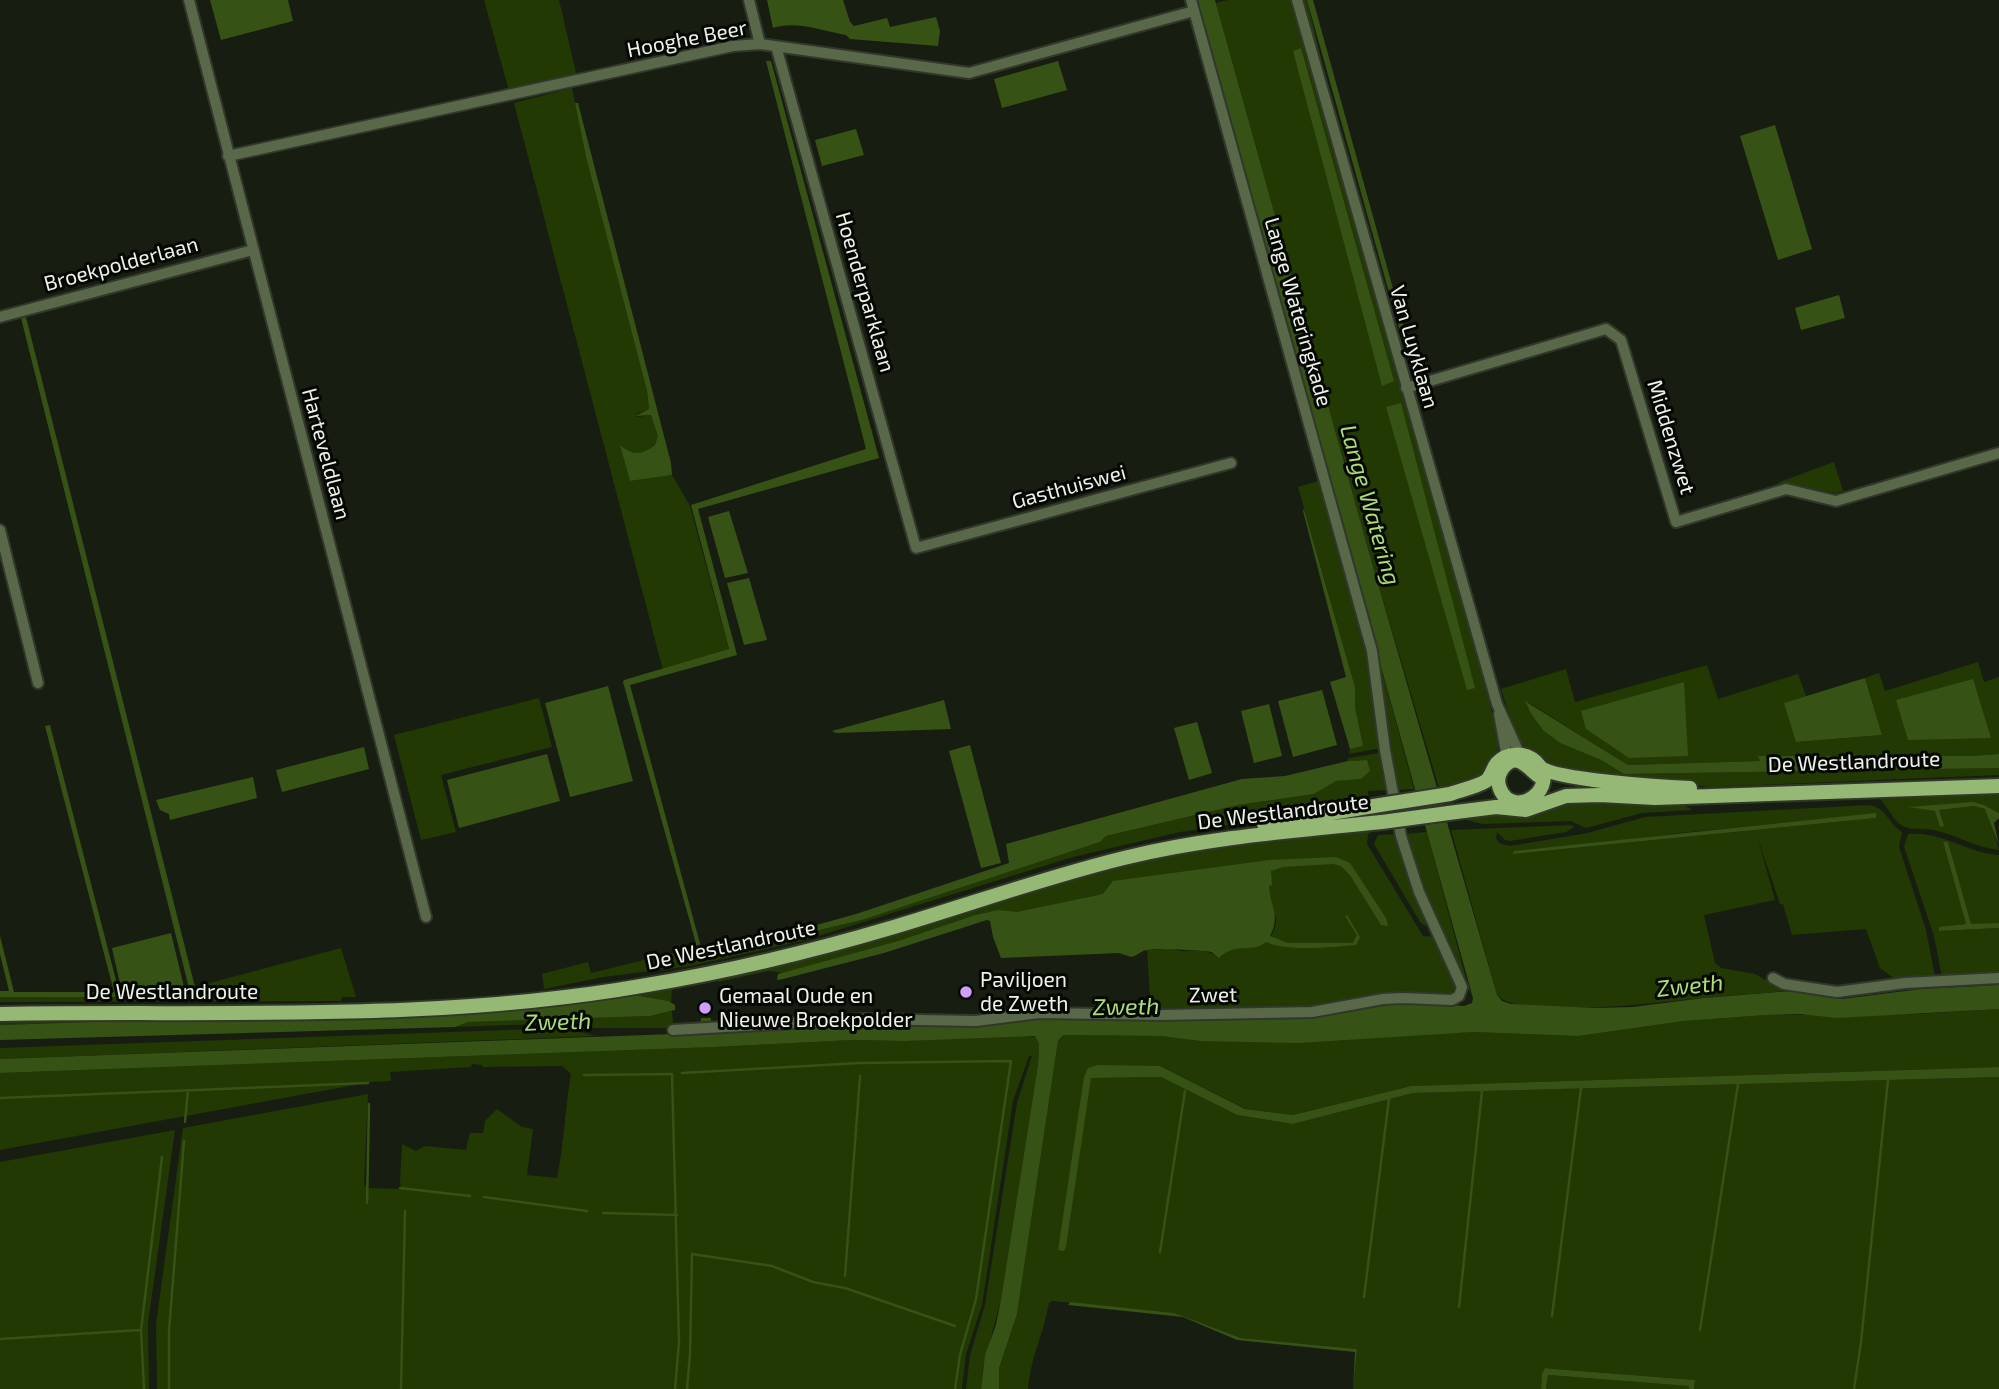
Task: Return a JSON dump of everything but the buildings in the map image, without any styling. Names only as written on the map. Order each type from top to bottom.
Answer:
[{"type":"main road","points":[[1511,759],[1513,762],[1524,763],[1541,779],[1531,800],[1520,803],[1513,801],[1504,795],[1494,777],[1498,763],[1511,759]]},
{"type":"main road","name":"De Westlandroute","points":[[0,1006],[390,1004],[494,998],[591,986],[783,950],[1122,850],[1196,835],[1450,794],[1494,777]]},
{"type":"main road","name":"De Westlandroute","points":[[1541,779],[1585,779],[1695,788],[1999,778]]},
{"type":"main road","name":"De Westlandroute","points":[[1541,779],[1554,788],[1600,795]]},
{"type":"main road","name":"De Westlandroute","points":[[0,1014],[391,1012],[493,1005],[592,994],[691,977],[787,956],[899,926],[1051,877],[1150,852],[1242,836],[1496,807],[1526,810],[1566,796],[1656,798],[1999,786]]},
{"type":"main road","name":"De Westlandroute","points":[[1455,812],[1504,795]]},
{"type":"street","name":"Harteveldlaan","points":[[189,0],[426,917]]},
{"type":"street","points":[[749,0],[760,44]]},
{"type":"street","name":"Van Luyklaan","points":[[1297,0],[1511,759]]},
{"type":"street","name":"Hooghe Beer","points":[[229,156],[733,46],[760,44],[969,73],[1193,6]]},
{"type":"street","name":"Lange Wateringkade","points":[[1193,6],[1372,651],[1385,750],[1401,836],[1419,892],[1459,977],[1462,987],[1459,996]]},
{"type":"street","name":"Hoenderparklaan","points":[[776,46],[916,548]]},
{"type":"street","name":"Broekpolderlaan","points":[[0,317],[253,250]]},
{"type":"street","name":"Middenzwet","points":[[1406,388],[1606,329],[1621,340],[1676,522],[1786,489],[1836,501],[1999,453]]},
{"type":"street","name":"Gasthuiswei","points":[[916,548],[1231,463]]},
{"type":"street","points":[[0,530],[38,683]]},
{"type":"street","points":[[1773,978],[1784,984],[1838,992],[1905,983],[1999,978]]},
{"type":"street","name":"Zwet","points":[[673,1030],[863,1019],[976,1021],[1039,1013],[1161,1015],[1312,1012],[1383,999],[1452,1000],[1459,996]]},
{"type":"shaded area","points":[[210,0],[288,0],[293,21],[221,40]]},
{"type":"shaded area","points":[[484,0],[559,0],[577,77],[509,91]]},
{"type":"shaded area","points":[[767,0],[843,0],[850,22],[854,26],[887,18],[890,27],[936,17],[940,31],[938,46],[850,39],[846,35],[800,26],[773,28]]},
{"type":"shaded area","points":[[1196,0],[1215,0],[1372,563],[1497,995],[1502,1001],[1511,1004],[1595,1008],[1633,1007],[1791,991],[1842,999],[1921,989],[1999,985],[1999,1009],[1837,1018],[1800,1014],[1766,1015],[1684,1021],[1578,1036],[1473,1032],[1298,1043],[1200,1041],[1161,1036],[1063,1035],[1058,1041],[1017,1314],[999,1368],[999,1389],[981,1389],[985,1355],[996,1325],[1001,1299],[1038,1065],[1039,1043],[1035,1036],[905,1041],[852,1040],[0,1073],[0,1059],[700,1033],[701,1018],[711,1018],[711,1030],[870,1023],[956,1027],[1050,1018],[1306,1018],[1408,1002],[1464,1006],[1472,1003],[1473,998]]},
{"type":"shaded area","points":[[1228,0],[1307,0],[1398,378],[1477,650],[1499,742],[1496,753],[1485,769],[1474,779],[1461,784],[1439,788],[1372,563],[1216,3]]},
{"type":"shaded area","points":[[1307,0],[1313,0],[1415,368],[1410,367]]},
{"type":"shaded area","points":[[1301,48],[1394,381],[1382,386],[1293,51]]},
{"type":"shaded area","points":[[766,61],[771,61],[879,458],[698,509],[737,655],[630,685],[702,951],[784,934],[856,914],[1009,863],[1006,844],[1242,779],[1285,776],[1348,761],[1367,760],[1370,771],[1361,779],[1336,781],[1314,794],[1238,805],[1106,836],[1100,842],[862,920],[700,958],[623,682],[729,649],[691,505],[866,449]]},
{"type":"shaded area","points":[[1058,61],[1067,90],[1002,108],[994,79]]},
{"type":"shaded area","points":[[572,88],[586,157],[647,391],[649,409],[636,414],[637,417],[651,415],[658,436],[655,445],[642,453],[630,452],[621,446],[630,481],[672,475],[690,506],[729,650],[663,670],[514,103]]},
{"type":"shaded area","points":[[575,103],[578,103],[672,475],[630,481],[620,445],[629,451],[642,452],[655,445],[658,436],[651,415],[635,416],[649,409],[647,391],[586,157]]},
{"type":"shaded area","points":[[1775,125],[1812,249],[1778,260],[1740,136]]},
{"type":"shaded area","points":[[856,129],[864,155],[822,166],[815,140]]},
{"type":"shaded area","points":[[1839,295],[1845,318],[1801,330],[1795,308]]},
{"type":"shaded area","points":[[26,317],[197,997],[0,997],[0,991],[9,991],[0,954],[0,936],[14,992],[114,992],[45,726],[50,725],[119,992],[190,992],[21,318]]},
{"type":"shaded area","points":[[1401,403],[1475,688],[1467,690],[1386,407]]},
{"type":"shaded area","points":[[1834,462],[1843,491],[1836,493],[1777,483]]},
{"type":"shaded area","points":[[1322,480],[1370,654],[1381,748],[1349,754],[1350,749],[1362,746],[1355,707],[1355,687],[1298,487]]},
{"type":"shaded area","points":[[1304,509],[1355,687],[1355,707],[1363,746],[1350,749],[1330,682],[1346,677]]},
{"type":"shaded area","points":[[729,511],[748,573],[725,578],[708,517]]},
{"type":"shaded area","points":[[749,578],[767,640],[744,645],[727,583]]},
{"type":"shaded area","points":[[1379,660],[1414,789],[1395,790],[1387,749]]},
{"type":"shaded area","points":[[1978,662],[1984,682],[1999,677],[1999,754],[1759,756],[1761,761],[1628,765],[1528,702],[1544,731],[1560,743],[1601,760],[1624,774],[1999,768],[1999,775],[1710,787],[1552,768],[1517,738],[1501,689],[1566,669],[1575,702],[1707,665],[1718,699],[1798,674],[1806,696],[1785,704],[1797,742],[1882,735],[1865,678],[1879,673],[1885,691]]},
{"type":"shaded area","points":[[1865,678],[1882,735],[1796,742],[1784,703]]},
{"type":"shaded area","points":[[1973,679],[1991,738],[1908,740],[1896,700]]},
{"type":"shaded area","points":[[1684,682],[1688,756],[1629,758],[1586,729],[1581,711]]},
{"type":"shaded area","points":[[608,686],[633,781],[570,797],[545,703]]},
{"type":"shaded area","points":[[1322,690],[1337,745],[1293,757],[1278,701]]},
{"type":"shaded area","points":[[539,698],[552,747],[441,775],[456,832],[421,840],[394,735]]},
{"type":"shaded area","points":[[944,700],[951,729],[832,731]]},
{"type":"shaded area","points":[[1525,701],[1628,765],[1760,761],[1758,756],[1999,754],[1999,768],[1624,774],[1601,760],[1560,743],[1544,731]]},
{"type":"shaded area","points":[[1269,704],[1282,756],[1254,763],[1241,711]]},
{"type":"shaded area","points":[[1197,722],[1212,773],[1189,780],[1174,728]]},
{"type":"shaded area","points":[[970,745],[1001,863],[981,868],[949,751]]},
{"type":"shaded area","points":[[364,747],[369,769],[282,792],[276,770]]},
{"type":"shaded area","points":[[1380,753],[1383,755],[1387,790],[1368,791],[1368,799],[1310,813],[1180,832],[1073,857],[802,941],[690,966],[603,977],[544,989],[542,974],[588,962],[591,973],[697,947],[700,958],[862,920],[1100,842],[1106,836],[1238,805],[1314,794],[1336,781],[1361,779],[1367,760],[1348,761],[1348,758]]},
{"type":"shaded area","points":[[547,754],[560,801],[459,828],[447,780]]},
{"type":"shaded area","points":[[253,777],[257,798],[170,820],[169,814],[160,810],[156,800]]},
{"type":"shaded area","points":[[1999,791],[1999,813],[1984,805],[1912,807],[1935,811],[1943,826],[1938,810],[1974,806],[1986,809],[1999,850],[1982,847],[1934,830],[1905,827],[1895,820],[1880,799],[1997,794]]},
{"type":"shaded area","points":[[1564,800],[1683,805],[1691,810],[1642,813],[1586,828],[1571,821],[1482,824],[1467,820],[1467,815]]},
{"type":"shaded area","points":[[1973,802],[1999,813],[1999,818],[1994,823],[1999,845],[1985,809],[1974,806],[1939,810],[1944,826],[1940,827],[1935,811],[1908,807]]},
{"type":"shaded area","points":[[1869,805],[1880,809],[1902,832],[1899,847],[1926,930],[1935,977],[1896,980],[1880,968],[1866,929],[1792,935],[1758,839],[1775,900],[1704,915],[1715,963],[1721,968],[1755,974],[1785,991],[1563,1008],[1511,1003],[1497,995],[1451,830],[1574,827],[1566,832],[1510,841],[1497,832],[1499,843],[1510,846],[1588,833],[1645,817]],"holes":[[[1876,814],[1876,818],[1514,854],[1679,833]]]},
{"type":"shaded area","points":[[1876,813],[1876,818],[1513,854],[1514,851]]},
{"type":"shaded area","points":[[1375,828],[1368,835],[1367,844],[1423,936],[1436,937],[1457,985],[1450,995],[1316,1009],[1151,1013],[1147,949],[1202,950],[1221,957],[1236,949],[1261,944],[1273,933],[1276,922],[1270,904],[1269,885],[1103,894],[1017,913],[998,910],[783,973],[769,971],[672,989],[671,1003],[550,1006],[481,1013],[341,1020],[151,1020],[0,1025],[0,1017],[350,1016],[633,991],[1132,861],[1226,843]]},
{"type":"shaded area","points":[[1427,832],[1473,998],[1439,930],[1405,834]]},
{"type":"shaded area","points":[[1398,834],[1428,923],[1425,926],[1420,922],[1374,844],[1378,835]]},
{"type":"shaded area","points":[[1908,834],[1932,836],[1999,855],[1999,923],[1971,925],[1948,842],[1943,842],[1966,924],[1939,928],[1940,931],[1999,928],[1999,975],[1942,977],[1934,936],[1904,847]]},
{"type":"shaded area","points":[[1943,842],[1948,842],[1971,924],[1999,923],[1999,928],[1939,931],[1939,927],[1966,924]]},
{"type":"shaded area","points":[[1336,857],[1350,863],[1386,918],[1388,926],[1381,925],[1350,875],[1341,866],[1333,864],[1283,867],[1271,871],[1272,885],[1269,886],[1275,922],[1270,936],[1288,943],[1353,943],[1357,935],[1345,916],[1347,915],[1360,937],[1356,945],[1298,948],[1266,942],[1255,947],[1232,950],[1219,958],[1207,951],[1158,949],[1146,950],[1131,957],[1119,953],[1001,958],[990,921],[987,920],[884,953],[777,980],[778,974],[898,941],[975,915],[998,910],[1017,912],[1103,894],[1113,881],[1269,860]]},
{"type":"shaded area","points":[[171,933],[184,987],[121,988],[112,948]]},
{"type":"shaded area","points":[[341,948],[356,997],[342,997],[341,1001],[0,1002],[0,997],[197,997],[195,987]]},
{"type":"shaded area","points":[[633,995],[668,1001],[675,1005],[675,1010],[650,1016],[468,1022],[455,1027],[0,1040],[0,1025],[151,1020],[406,1018],[550,1006]]},
{"type":"shaded area","points":[[1999,1009],[1999,1067],[1411,1086],[1293,1115],[1246,1109],[1160,1066],[1088,1068],[1066,1247],[1090,1078],[1161,1077],[1236,1115],[1293,1124],[1413,1093],[1999,1077],[1999,1389],[1694,1389],[1695,1380],[1545,1368],[1541,1389],[1353,1389],[1357,1349],[1241,1338],[1173,1313],[1052,1301],[1049,1303],[1034,1357],[1028,1389],[999,1389],[999,1368],[1017,1314],[1058,1041],[1063,1035],[1161,1036],[1200,1041],[1473,1032],[1578,1036],[1684,1021],[1766,1015],[1919,1014]]},
{"type":"shaded area","points":[[672,1011],[673,1022],[667,1028],[591,1028],[565,1024],[455,1027],[468,1022],[650,1016]]},
{"type":"shaded area","points":[[564,1028],[596,1036],[0,1059],[0,1048]]},
{"type":"shaded area","points":[[1009,1035],[1037,1037],[1038,1065],[1001,1299],[983,1368],[981,1389],[966,1389],[970,1355],[985,1305],[1017,1103],[1032,1056],[1029,1056],[1013,1101],[982,1305],[966,1354],[962,1389],[157,1389],[156,1324],[183,1128],[368,1094],[364,1184],[367,1188],[402,1189],[402,1144],[416,1151],[425,1146],[466,1150],[470,1133],[483,1133],[485,1121],[497,1109],[522,1127],[533,1129],[527,1175],[557,1178],[571,1074],[562,1066],[482,1067],[472,1064],[471,1067],[390,1072],[391,1081],[371,1082],[0,1150],[0,1073]]},
{"type":"shaded area","points":[[1098,1065],[1160,1066],[1245,1109],[1293,1115],[1411,1086],[1999,1067],[1999,1077],[1413,1093],[1293,1124],[1237,1115],[1161,1077],[1091,1078],[1066,1247],[1064,1251],[1058,1250],[1084,1077],[1088,1068]]},
{"type":"shaded area","points":[[175,1130],[148,1323],[149,1389],[0,1389],[0,1162]]},
{"type":"shaded area","points":[[1070,1302],[1174,1313],[1241,1338],[1357,1349],[1353,1389],[1355,1352],[1237,1340],[1183,1317],[1068,1305]]},
{"type":"shaded area","points":[[1545,1368],[1695,1380],[1694,1389],[1689,1389],[1689,1386],[1548,1375],[1546,1389],[1541,1389]]},
{"type":"shaded area","points":[[1548,1375],[1689,1386],[1689,1389],[1546,1389]]},
{"type":"waterway","points":[[682,1073],[860,1063],[1011,1061],[976,1299],[960,1355],[955,1389]]},
{"type":"waterway","points":[[584,1075],[672,1074],[679,1342],[675,1389]]},
{"type":"waterway","points":[[845,1276],[860,1076]]},
{"type":"waterway","points":[[1854,1389],[1888,1080]]},
{"type":"waterway","points":[[0,1098],[368,1083]]},
{"type":"waterway","points":[[1700,1330],[1738,1084]]},
{"type":"waterway","points":[[1552,1316],[1581,1088]]},
{"type":"waterway","points":[[185,1122],[188,1090]]},
{"type":"waterway","points":[[1160,1252],[1185,1091]]},
{"type":"waterway","points":[[1459,1307],[1482,1091]]},
{"type":"waterway","points":[[1364,1297],[1389,1099]]},
{"type":"waterway","points":[[367,1203],[369,1104]]},
{"type":"waterway","points":[[169,1389],[169,1331],[184,1141]]},
{"type":"waterway","points":[[144,1389],[141,1330],[162,1157]]},
{"type":"waterway","points":[[400,1188],[470,1196]]},
{"type":"waterway","points":[[484,1197],[587,1211]]},
{"type":"waterway","points":[[401,1389],[405,1211]]},
{"type":"waterway","points":[[603,1213],[677,1215]]},
{"type":"waterway","points":[[687,1389],[692,1254],[772,1266],[813,1282],[845,1288],[955,1326]]},
{"type":"waterway","points":[[0,1339],[140,1330]]},
{"type":"place","name":"Paviljoen de Zweth","points":[[966,992]]},
{"type":"place","name":"Gemaal Oude en Nieuwe Broekpolder","points":[[705,1008]]},
{"type":"water label","name":"Lange Watering","points":[[1370,505]]},
{"type":"water label","name":"Zweth","points":[[1690,986]]},
{"type":"water label","name":"Zweth","points":[[1126,1007]]},
{"type":"water label","name":"Zweth","points":[[558,1022]]}]
